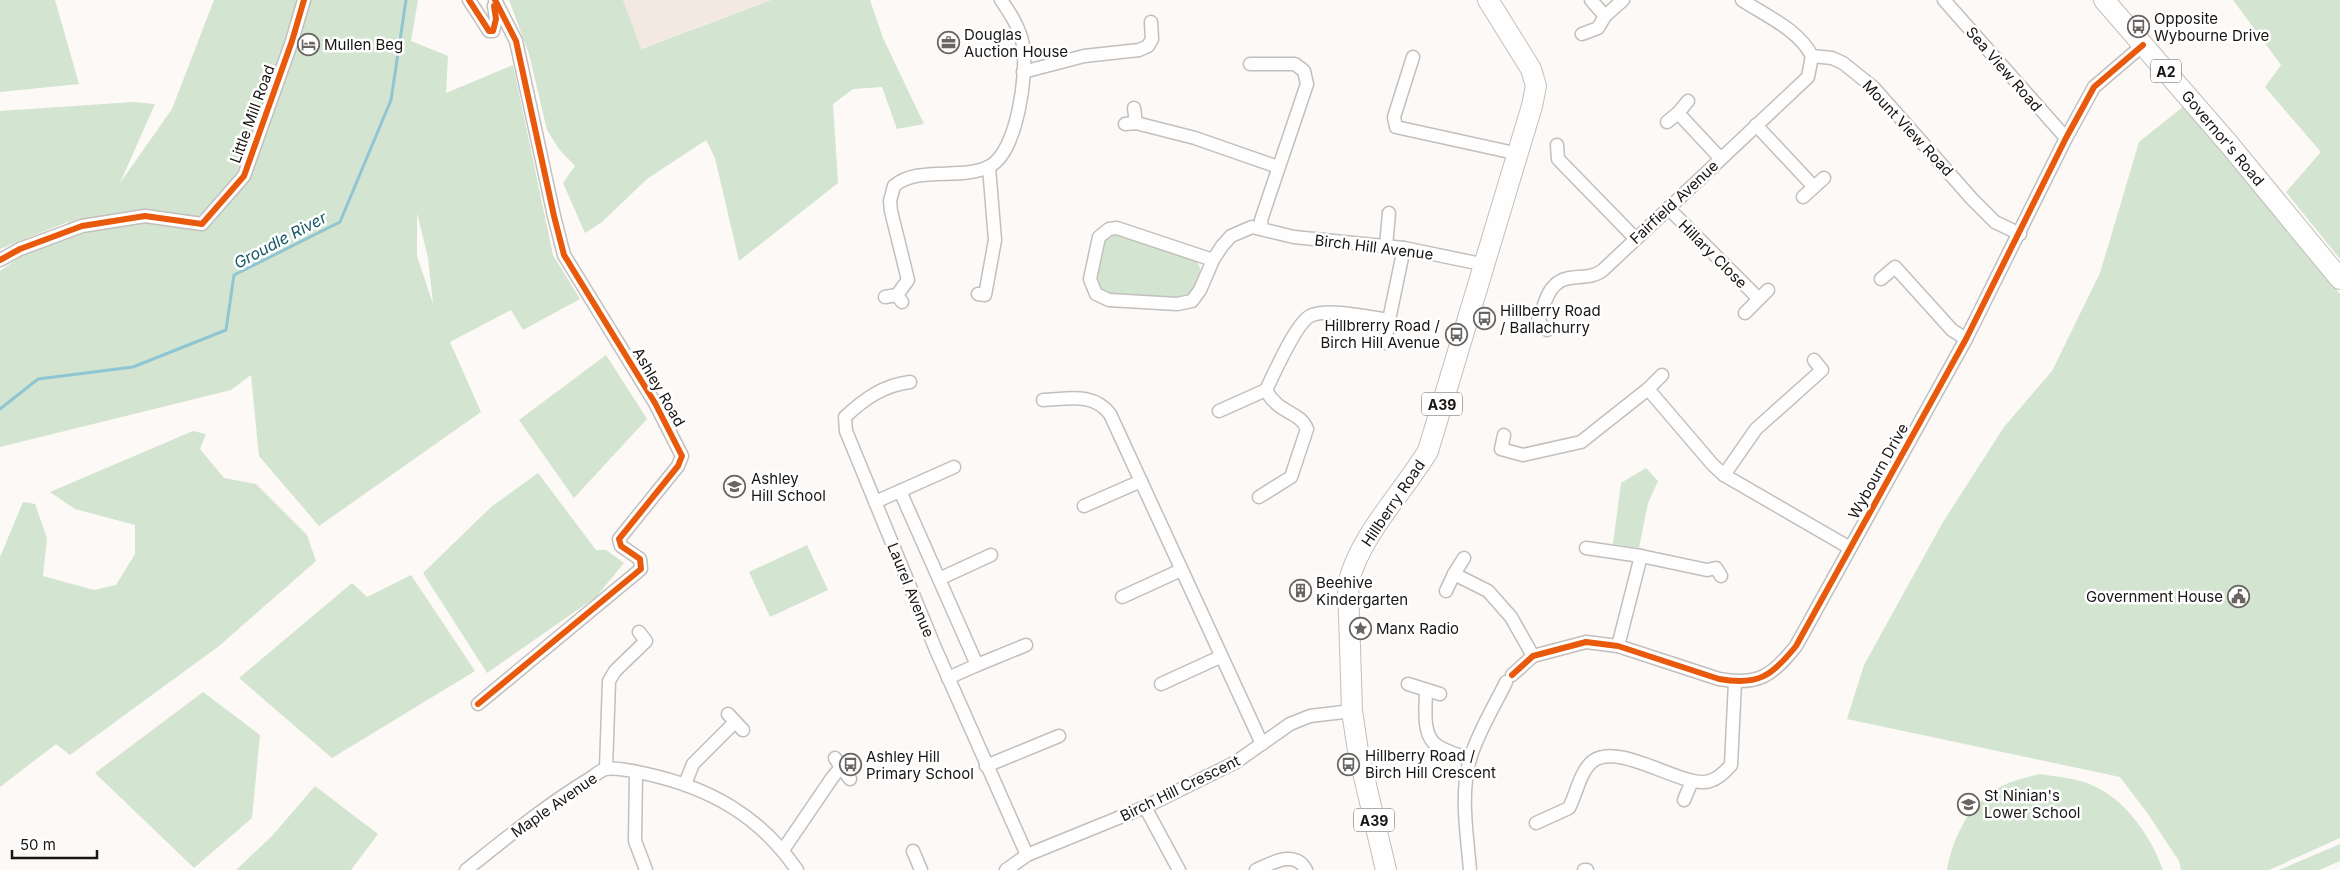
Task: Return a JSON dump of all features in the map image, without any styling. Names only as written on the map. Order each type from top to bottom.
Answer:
[{"type":"highway","name":"Hillberry Road","points":[[1386,870],[1360,758],[1352,711],[1348,604],[1353,566],[1364,543],[1406,487],[1428,451],[1486,265],[1532,106],[1536,86],[1531,69],[1488,0]]},
{"type":"highway","name":"Governor's Road","points":[[2104,0],[2340,279]]},
{"type":"street","name":"Little Mill Road","points":[[0,260],[20,249],[82,226],[145,216],[202,224],[244,176],[292,41],[304,0]]},
{"type":"street","points":[[469,0],[489,31],[493,31],[496,27],[494,0]]},
{"type":"street","name":"Ashley Road","points":[[478,704],[641,569],[640,559],[622,546],[619,540],[678,466],[682,456],[655,403],[564,255],[516,41],[494,0]]},
{"type":"street","points":[[895,298],[908,280],[891,212],[890,201],[894,186],[908,176],[989,167],[1002,156],[1009,144],[1020,99],[1023,44],[1011,15],[1001,0]]},
{"type":"street","points":[[1591,0],[1605,16]]},
{"type":"street","points":[[1582,34],[1598,28],[1605,16],[1622,0]]},
{"type":"street","points":[[1742,0],[1791,31],[1807,47],[1812,56]]},
{"type":"street","name":"Sea View Road","points":[[1944,0],[2066,138]]},
{"type":"street","points":[[1022,77],[1084,56],[1139,50],[1148,46],[1152,39],[1151,22]]},
{"type":"street","name":"Wybourn Drive","points":[[1470,759],[1509,678],[1533,656],[1586,642],[1618,646],[1719,679],[1736,682],[1761,678],[1778,669],[1796,646],[1966,339],[2020,234],[2066,138],[2094,87],[2143,45]]},
{"type":"street","name":"Fairfield Avenue","points":[[1546,330],[1538,321],[1548,294],[1555,284],[1565,278],[1597,275],[1808,77],[1812,56]]},
{"type":"street","name":"Mount View Road","points":[[1812,56],[1832,58],[1844,63],[1873,87],[1972,199],[1995,222],[2020,234]]},
{"type":"street","points":[[1412,57],[1394,117],[1396,127],[1519,154]]},
{"type":"street","points":[[1212,260],[1117,228],[1109,229],[1099,237],[1090,279],[1092,289],[1101,298],[1177,304],[1192,301],[1200,290],[1212,260],[1231,236],[1252,227],[1262,227],[1261,220],[1307,84],[1304,71],[1295,64],[1250,64]]},
{"type":"street","points":[[1667,122],[1688,101]]},
{"type":"street","points":[[1134,108],[1130,123],[1195,138],[1278,166]]},
{"type":"street","points":[[1678,113],[1720,158]]},
{"type":"street","points":[[1756,125],[1814,187]]},
{"type":"street","points":[[1557,146],[1558,159],[1635,238]]},
{"type":"street","points":[[978,294],[985,295],[994,246],[989,167]]},
{"type":"street","points":[[1803,197],[1824,178]]},
{"type":"street","name":"Hillary Close","points":[[1668,208],[1758,299]]},
{"type":"street","points":[[1386,246],[1389,214]]},
{"type":"street","name":"Birch Hill Avenue","points":[[1262,227],[1294,237],[1404,248],[1486,265]]},
{"type":"street","points":[[1385,342],[1404,248]]},
{"type":"street","points":[[1881,279],[1898,264],[1952,330],[1966,339]]},
{"type":"street","name":"Hillary Close","points":[[1745,313],[1768,290]]},
{"type":"street","points":[[1219,411],[1266,390],[1300,325],[1310,316],[1324,312],[1389,320]]},
{"type":"street","points":[[1724,475],[1756,429],[1822,370],[1814,360]]},
{"type":"street","points":[[1504,435],[1501,449],[1523,455],[1581,442],[1648,389],[1662,374]]},
{"type":"street","name":"Laurel Avenue","points":[[910,382],[898,383],[882,389],[857,406],[846,416],[846,430],[948,678],[1027,855]]},
{"type":"street","points":[[1648,389],[1713,465],[1724,475],[1850,548]]},
{"type":"street","points":[[1259,497],[1291,477],[1307,429],[1304,423],[1272,402],[1266,390]]},
{"type":"street","points":[[1043,400],[1089,399],[1102,403],[1110,414],[1220,657],[1262,744]]},
{"type":"street","points":[[875,502],[954,467]]},
{"type":"street","points":[[1084,506],[1141,481]]},
{"type":"street","name":"Laurel Avenue","points":[[900,491],[977,664]]},
{"type":"street","points":[[1586,548],[1641,556],[1706,570],[1716,568],[1721,576]]},
{"type":"street","name":"Laurel Avenue","points":[[939,579],[991,556]]},
{"type":"street","points":[[1618,646],[1641,556]]},
{"type":"street","points":[[1446,590],[1464,558]]},
{"type":"street","points":[[1122,597],[1181,570]]},
{"type":"street","points":[[1454,574],[1488,591],[1511,617],[1533,656]]},
{"type":"street","points":[[606,769],[606,722],[610,676],[646,641]]},
{"type":"street","points":[[948,678],[977,664],[1026,645]]},
{"type":"street","points":[[1161,684],[1220,657]]},
{"type":"street","points":[[1536,823],[1569,808],[1585,770],[1594,760],[1607,757],[1623,758],[1692,781],[1708,782],[1719,777],[1731,765],[1736,682]]},
{"type":"street","points":[[1408,684],[1440,694]]},
{"type":"street","points":[[1426,690],[1426,717],[1429,735],[1434,744],[1470,759],[1465,814],[1470,870]]},
{"type":"street","name":"Birch Hill Crescent","points":[[1006,870],[1027,855],[1145,806],[1236,762],[1290,724],[1310,716],[1352,711]]},
{"type":"street","points":[[685,784],[693,764],[735,722]]},
{"type":"street","points":[[986,766],[1059,736]]},
{"type":"street","points":[[783,850],[832,778],[838,762],[850,779]]},
{"type":"street","name":"Maple Avenue","points":[[466,870],[571,791],[606,769],[636,772],[685,784],[734,808],[757,824],[783,850],[797,870]]},
{"type":"street","points":[[636,772],[635,841],[646,870]]},
{"type":"street","points":[[1684,800],[1692,781]]},
{"type":"street","points":[[1145,806],[1179,870]]},
{"type":"street","points":[[913,851],[920,870]]},
{"type":"street","points":[[1256,870],[1284,859],[1297,861],[1306,870]]},
{"type":"shaded area","points":[[623,0],[771,0],[640,49]]},
{"type":"green space","points":[[0,0],[55,0],[79,84],[0,92]]},
{"type":"green space","points":[[214,0],[418,0],[411,41],[448,56],[446,93],[513,65],[553,255],[580,299],[523,330],[511,310],[450,342],[481,412],[319,526],[259,456],[251,375],[231,390],[0,447],[0,271],[70,221],[0,249],[0,111],[133,102],[155,104],[120,183],[172,109]],"holes":[[[417,213],[428,258],[433,304],[417,256]]]},
{"type":"green space","points":[[509,0],[623,0],[641,49],[771,0],[870,0],[883,38],[924,124],[897,129],[882,87],[853,89],[833,104],[838,183],[739,261],[715,158],[706,140],[647,179],[602,222],[585,233],[563,183],[575,166],[559,149],[547,130],[529,54]]},
{"type":"green space","points":[[2233,0],[2340,0],[2340,259],[2286,192],[2321,152],[2265,87],[2281,65]]},
{"type":"green space","name":"Government House","points":[[2184,106],[2340,294],[2340,838],[2269,870],[2181,870],[2179,861],[2148,814],[2120,777],[1847,719],[1864,665],[1943,522],[2004,427],[2052,371],[2100,273],[2139,142]]},
{"type":"green space","points":[[1108,234],[1115,234],[1195,259],[1201,273],[1192,295],[1178,299],[1102,293],[1094,279],[1101,243]]},
{"type":"green space","points":[[606,355],[647,419],[574,498],[519,420]]},
{"type":"green space","points":[[193,431],[206,434],[200,449],[224,478],[256,484],[307,535],[316,561],[219,646],[70,755],[56,744],[0,787],[0,557],[23,502],[35,504],[47,538],[43,576],[94,590],[116,585],[135,554],[135,525],[75,509],[50,492]]},
{"type":"green space","points":[[1646,468],[1658,481],[1648,503],[1639,548],[1613,544],[1621,483]]},
{"type":"green space","points":[[538,473],[596,550],[606,550],[624,563],[596,597],[487,673],[423,573],[491,507]]},
{"type":"green space","points":[[807,545],[828,590],[770,617],[749,572]]},
{"type":"green space","points":[[411,575],[475,671],[332,758],[239,678],[352,583],[367,597]]},
{"type":"green space","points":[[203,692],[260,735],[252,818],[194,868],[95,773]]},
{"type":"green space","points":[[2039,774],[2068,778],[2089,784],[2108,794],[2128,812],[2145,833],[2163,870],[1947,870],[1959,833],[1965,821],[1981,801],[2006,784]]},
{"type":"green space","points":[[315,786],[378,834],[351,870],[236,870],[272,836]]},
{"type":"green space","points":[[2340,844],[2340,861],[2319,870],[2279,870]]},
{"type":"waterway","name":"Groudle River","points":[[0,409],[38,379],[133,367],[226,330],[234,275],[340,222],[391,100],[406,0]]},
{"type":"cycle path","points":[[0,260],[20,249],[82,226],[145,216],[202,224],[244,176],[292,41],[304,0]]},
{"type":"cycle path","points":[[469,0],[489,31],[493,31],[496,19],[494,6]]},
{"type":"cycle path","points":[[478,704],[641,569],[640,559],[621,546],[619,539],[678,466],[682,456],[655,403],[564,255],[516,41],[495,0]]},
{"type":"cycle path","points":[[1512,675],[1533,656],[1586,642],[1618,646],[1719,679],[1733,681],[1754,680],[1779,665],[1796,646],[1966,339],[2066,138],[2094,87],[2143,45]]},
{"type":"place","name":"Opposite Wybourne Drive","points":[[2138,27]]},
{"type":"place","name":"Douglas Auction House","points":[[948,43]]},
{"type":"place","name":"Mullen Beg","points":[[308,44]]},
{"type":"place","name":"Hillberry Road / Ballachurry","points":[[1484,319]]},
{"type":"place","name":"Hillbrerry Road / Birch Hill Avenue","points":[[1456,334]]},
{"type":"place","name":"Ashley Hill School","points":[[735,487]]},
{"type":"place","name":"Beehive Kindergarten","points":[[1300,591]]},
{"type":"place","name":"Government House","points":[[2239,596]]},
{"type":"place","name":"Manx Radio","points":[[1360,628]]},
{"type":"place","name":"Hillberry Road / Birch Hill Crescent","points":[[1349,764]]},
{"type":"place","name":"Ashley Hill Primary School","points":[[850,765]]},
{"type":"place","name":"St Ninian's Lower School","points":[[1968,804]]}]
